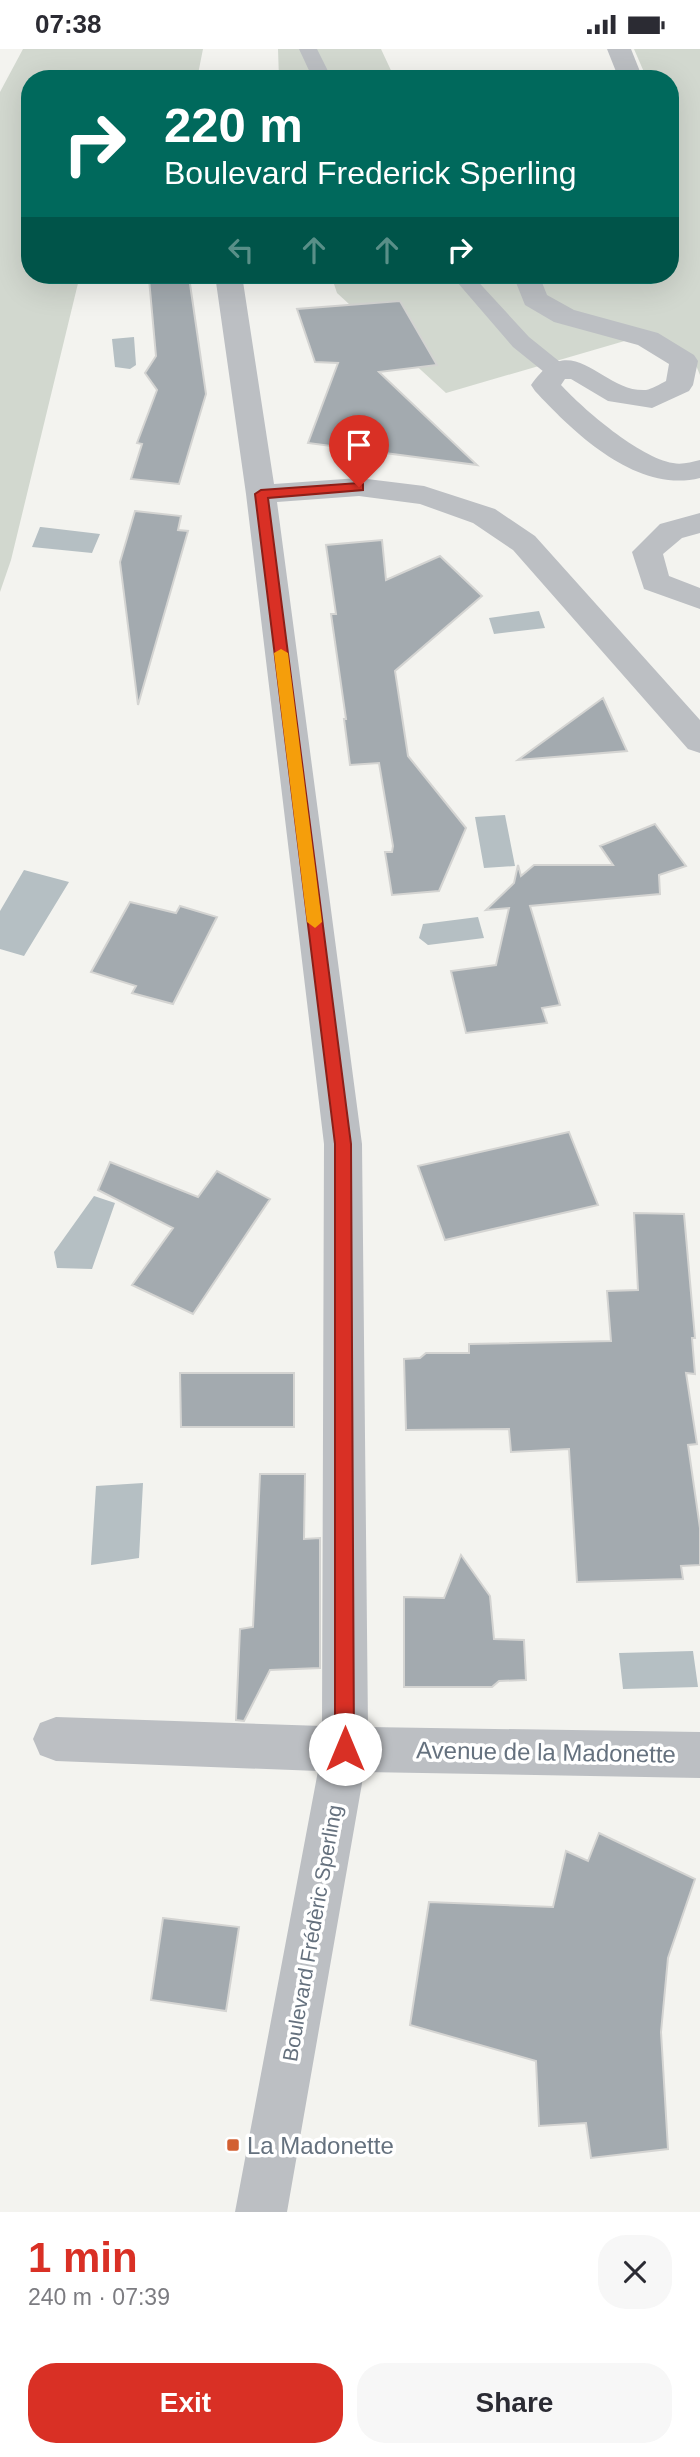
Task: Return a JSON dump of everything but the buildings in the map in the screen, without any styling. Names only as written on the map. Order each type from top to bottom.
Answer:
[{"type":"street","points":[[619,49],[628,70]]},
{"type":"street","name":"Boulevard Frédèric Sperling","points":[[229,284],[261,494],[343,1144],[345,1749],[261,2212]]},
{"type":"street","points":[[529,284],[535,299],[564,316],[648,339],[684,361],[679,384],[652,399],[618,395],[577,370],[557,371],[545,385],[562,406],[641,462],[670,472],[700,469]]},
{"type":"street","points":[[261,494],[359,487],[424,495],[484,516],[524,543],[700,741]]},
{"type":"street","points":[[700,523],[671,531],[647,552],[655,582],[700,599]]},
{"type":"street","name":"Avenue de la Madonette","points":[[56,1739],[345,1749],[700,1755]]},
{"type":"lane","points":[[307,49],[318,70]]},
{"type":"lane","points":[[469,284],[521,342],[557,371]]},
{"type":"shaded area","points":[[23,49],[203,49],[199,70],[21,70],[21,284],[78,284],[11,560],[0,592],[0,92]]},
{"type":"shaded area","points":[[278,49],[381,49],[391,70],[279,70]]},
{"type":"shaded area","points":[[634,49],[700,49],[700,375],[695,363],[652,333],[446,393],[337,293],[334,284],[679,284],[679,70],[643,70]]},
{"type":"shaded area","points":[[134,337],[136,365],[130,369],[115,367],[112,339]]},
{"type":"shaded area","points":[[40,527],[100,534],[92,553],[32,547]]},
{"type":"shaded area","points":[[539,611],[545,628],[494,634],[489,618]]},
{"type":"shaded area","points":[[505,815],[515,866],[484,868],[475,817]]},
{"type":"shaded area","points":[[24,870],[69,882],[24,956],[0,949],[0,911]]},
{"type":"shaded area","points":[[478,917],[484,938],[428,945],[419,938],[423,924]]},
{"type":"shaded area","points":[[94,1196],[115,1203],[92,1269],[57,1268],[54,1252]]},
{"type":"shaded area","points":[[143,1483],[139,1558],[91,1565],[96,1486]]},
{"type":"shaded area","points":[[693,1651],[698,1687],[623,1689],[619,1653]]},
{"type":"slow traffic","points":[[281,653],[315,922]]},
{"type":"place","name":"La Madonette","points":[[233,2145]]},
{"type":"route","points":[[345,1749],[343,1144],[261,494],[359,487]]}]
